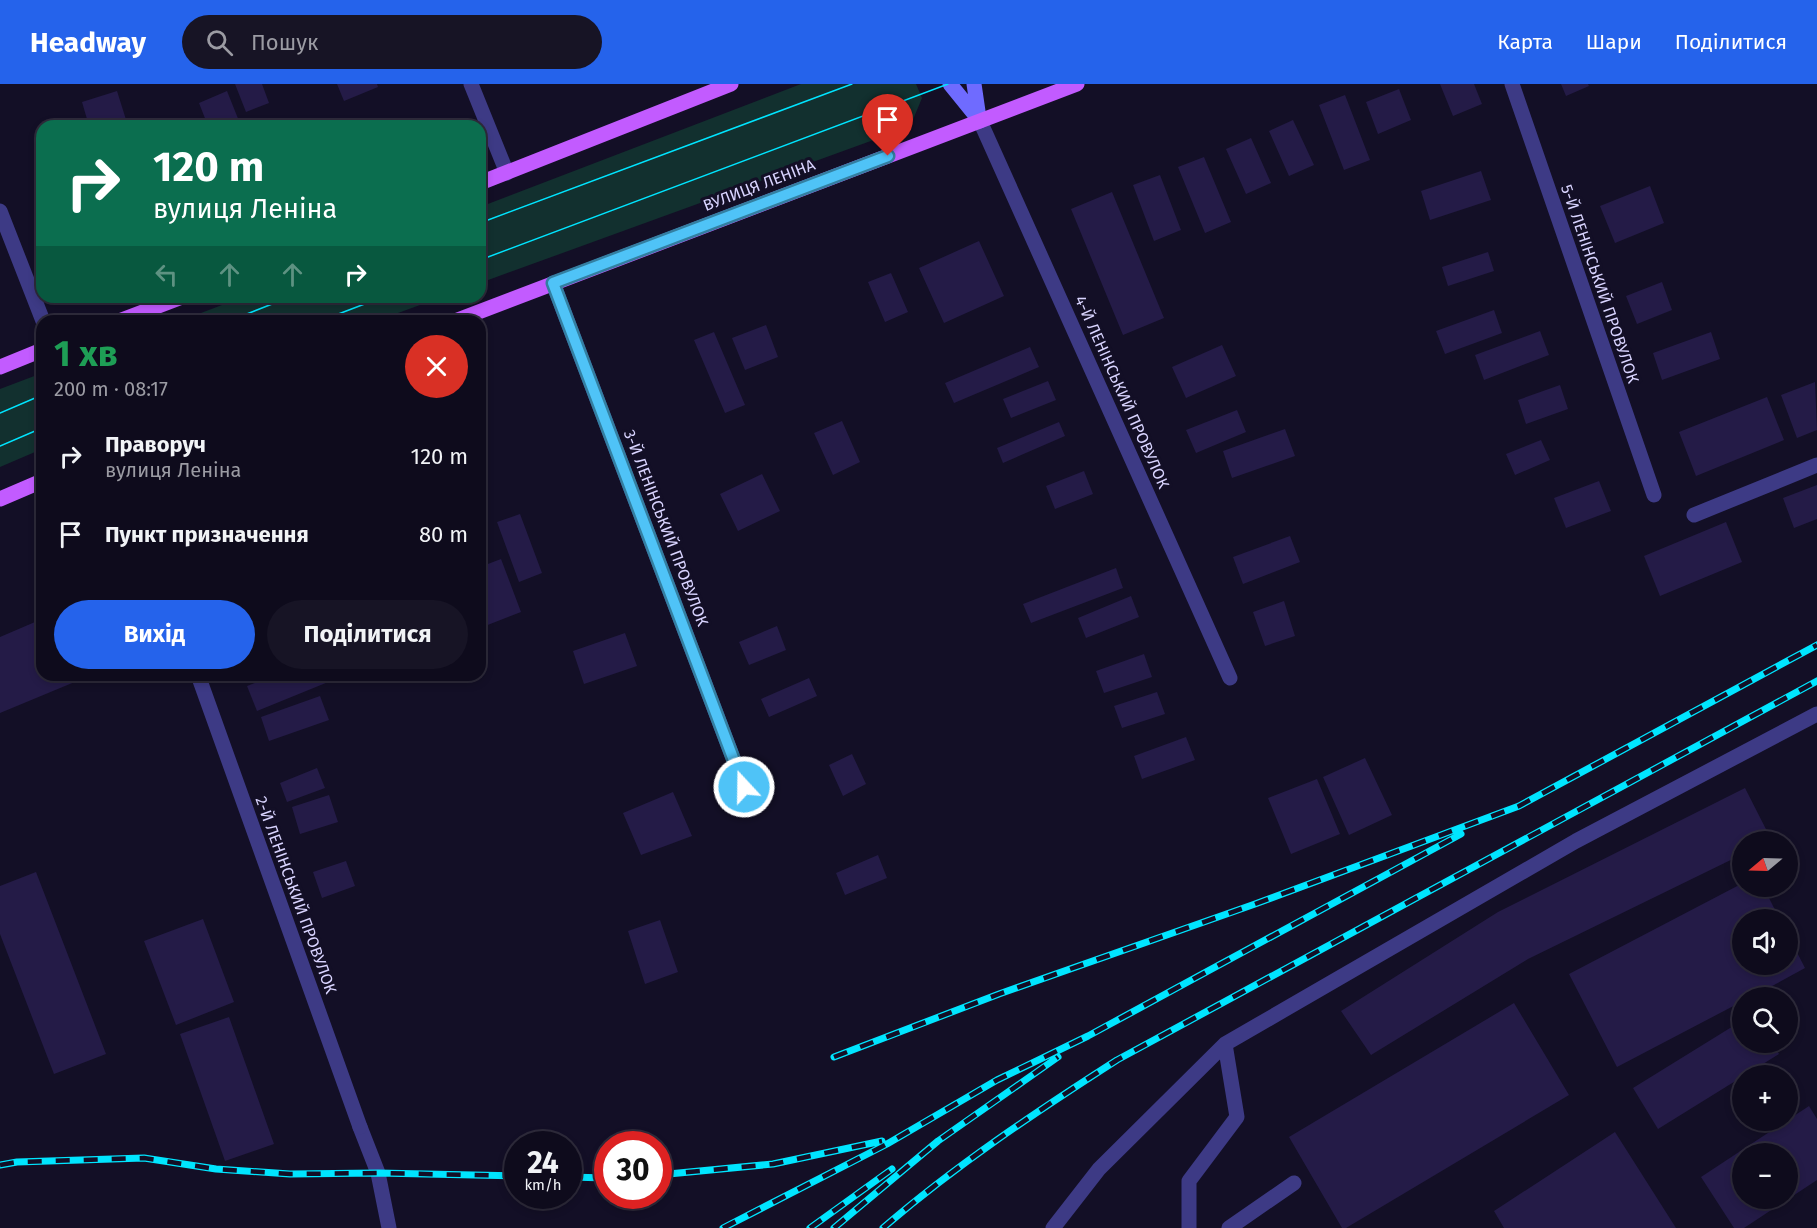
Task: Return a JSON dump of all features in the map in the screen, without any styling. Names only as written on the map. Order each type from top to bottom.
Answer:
[{"type":"main road","points":[[486,181],[731,84]]},
{"type":"main road","name":"ВУЛИЦЯ ЛЕНІНА","points":[[470,315],[1077,84]]},
{"type":"main road","points":[[135,315],[166,303]]},
{"type":"main road","points":[[0,368],[36,353]]},
{"type":"main road","points":[[0,499],[36,484]]},
{"type":"street","points":[[471,84],[486,120]]},
{"type":"street","points":[[950,84],[980,121]]},
{"type":"street","points":[[974,84],[980,121]]},
{"type":"street","name":"5-Й ЛЕНІНСЬКИЙ ПРОВУЛОК","points":[[1512,84],[1654,495]]},
{"type":"street","points":[[486,121],[507,173]]},
{"type":"street","name":"4-Й ЛЕНІНСЬКИЙ ПРОВУЛОК","points":[[980,121],[1230,678]]},
{"type":"street","points":[[0,211],[41,315]]},
{"type":"street","name":"3-Й ЛЕНІНСЬКИЙ ПРОВУЛОК","points":[[553,283],[744,787]]},
{"type":"street","points":[[1694,515],[1817,465]]},
{"type":"street","name":"2-Й ЛЕНІНСЬКИЙ ПРОВУЛОК","points":[[200,681],[378,1173],[389,1228]]},
{"type":"street","points":[[1053,1228],[1099,1169],[1225,1044],[1576,841],[1817,714]]},
{"type":"street","points":[[1189,1228],[1189,1181],[1236,1118],[1225,1044]]},
{"type":"street","points":[[1229,1228],[1294,1183]]},
{"type":"green space","points":[[801,84],[916,84],[922,98],[912,122],[890,134],[486,281],[486,205]]},
{"type":"green space","points":[[227,303],[426,303],[392,315],[196,315]]},
{"type":"green space","points":[[36,375],[36,452],[0,467],[0,389]]},
{"type":"building","points":[[235,84],[262,84],[269,103],[246,112]]},
{"type":"building","points":[[337,84],[377,84],[378,87],[344,101]]},
{"type":"building","points":[[1440,84],[1474,84],[1482,104],[1453,116]]},
{"type":"building","points":[[1561,84],[1588,84],[1589,86],[1566,96]]},
{"type":"building","points":[[1399,89],[1411,120],[1378,134],[1366,102]]},
{"type":"building","points":[[117,91],[126,120],[87,120],[82,102]]},
{"type":"building","points":[[227,91],[239,120],[206,120],[199,103]]},
{"type":"building","points":[[1345,95],[1370,160],[1344,170],[1319,105]]},
{"type":"building","points":[[1293,120],[1314,165],[1289,176],[1269,131]]},
{"type":"building","points":[[1251,138],[1271,183],[1246,194],[1226,149]]},
{"type":"building","points":[[1204,157],[1231,222],[1205,233],[1178,167]]},
{"type":"building","points":[[1481,171],[1491,200],[1430,220],[1421,191]]},
{"type":"building","points":[[1160,175],[1181,230],[1154,241],[1133,185]]},
{"type":"building","points":[[1650,186],[1664,223],[1615,243],[1600,206]]},
{"type":"building","points":[[1112,192],[1164,318],[1123,335],[1071,209]]},
{"type":"building","points":[[979,241],[1004,296],[944,323],[919,268]]},
{"type":"building","points":[[1488,252],[1494,271],[1448,286],[1442,267]]},
{"type":"building","points":[[891,273],[908,312],[885,322],[868,282]]},
{"type":"building","points":[[1662,282],[1672,310],[1637,324],[1626,296]]},
{"type":"building","points":[[1494,310],[1502,333],[1445,354],[1436,331]]},
{"type":"building","points":[[766,325],[778,357],[745,370],[732,338]]},
{"type":"building","points":[[1540,331],[1549,355],[1484,380],[1475,355]]},
{"type":"building","points":[[714,332],[745,405],[725,413],[694,340]]},
{"type":"building","points":[[1711,332],[1720,359],[1662,380],[1653,353]]},
{"type":"building","points":[[1222,345],[1236,376],[1186,398],[1172,367]]},
{"type":"building","points":[[1030,347],[1039,367],[954,403],[945,383]]},
{"type":"building","points":[[1048,381],[1056,400],[1011,418],[1003,399]]},
{"type":"building","points":[[1815,382],[1817,430],[1797,438],[1781,395]]},
{"type":"building","points":[[1560,385],[1568,409],[1526,424],[1518,400]]},
{"type":"building","points":[[1767,397],[1784,440],[1696,476],[1679,432]]},
{"type":"building","points":[[1237,410],[1246,432],[1196,453],[1186,430]]},
{"type":"building","points":[[842,421],[860,462],[833,475],[814,433]]},
{"type":"building","points":[[1059,422],[1065,436],[1003,463],[997,448]]},
{"type":"building","points":[[1285,429],[1295,456],[1232,478],[1223,451]]},
{"type":"building","points":[[1541,440],[1550,460],[1515,475],[1506,454]]},
{"type":"building","points":[[1084,471],[1093,494],[1055,509],[1046,486]]},
{"type":"building","points":[[762,474],[780,511],[738,531],[720,494]]},
{"type":"building","points":[[1599,481],[1611,511],[1566,528],[1554,498]]},
{"type":"building","points":[[1817,485],[1817,519],[1794,528],[1783,498]]},
{"type":"building","points":[[520,514],[542,573],[519,582],[497,522]]},
{"type":"building","points":[[1726,522],[1742,562],[1660,596],[1644,556]]},
{"type":"building","points":[[1290,536],[1300,562],[1243,584],[1233,557]]},
{"type":"building","points":[[501,559],[521,612],[486,626],[486,565]]},
{"type":"building","points":[[1116,568],[1123,588],[1031,623],[1023,604]]},
{"type":"building","points":[[1131,596],[1139,617],[1086,638],[1078,618]]},
{"type":"building","points":[[1284,601],[1295,636],[1265,646],[1253,612]]},
{"type":"building","points":[[36,622],[36,681],[77,681],[0,713],[0,637]]},
{"type":"building","points":[[777,626],[786,650],[749,665],[739,642]]},
{"type":"building","points":[[625,633],[637,666],[584,684],[573,651]]},
{"type":"building","points":[[1144,654],[1152,677],[1104,693],[1096,671]]},
{"type":"building","points":[[809,678],[817,696],[769,717],[761,699]]},
{"type":"building","points":[[260,681],[331,681],[257,711],[247,686]]},
{"type":"building","points":[[1157,692],[1165,714],[1122,728],[1114,706]]},
{"type":"building","points":[[320,696],[329,720],[269,741],[261,717]]},
{"type":"building","points":[[1186,737],[1195,760],[1142,779],[1134,756]]},
{"type":"building","points":[[852,754],[866,784],[843,796],[829,765]]},
{"type":"building","points":[[1365,758],[1392,815],[1349,835],[1323,777]]},
{"type":"building","points":[[317,768],[325,788],[287,802],[280,783]]},
{"type":"building","points":[[1317,779],[1340,834],[1291,854],[1268,798]]},
{"type":"building","points":[[1745,788],[1767,831],[1732,831],[1732,859],[1528,959],[1371,1055],[1341,1011],[1498,912]]},
{"type":"building","points":[[673,792],[692,836],[641,855],[623,813]]},
{"type":"building","points":[[329,795],[338,822],[300,834],[292,807]]},
{"type":"building","points":[[878,855],[887,878],[845,895],[836,873]]},
{"type":"building","points":[[346,861],[355,886],[322,898],[313,872]]},
{"type":"building","points":[[36,872],[106,1054],[54,1074],[0,934],[0,886]]},
{"type":"building","points":[[1732,889],[1732,897],[1768,897],[1774,909],[1732,909],[1732,975],[1792,975],[1770,987],[1732,987],[1732,1007],[1617,1067],[1569,974]]},
{"type":"building","points":[[203,919],[234,1002],[176,1025],[144,941]]},
{"type":"building","points":[[660,920],[678,972],[645,984],[628,931]]},
{"type":"building","points":[[1798,954],[1805,968],[1798,972]]},
{"type":"building","points":[[1514,1003],[1569,1095],[1346,1228],[1342,1228],[1289,1137]]},
{"type":"building","points":[[229,1017],[274,1144],[225,1161],[180,1034]]},
{"type":"building","points":[[1732,1027],[1732,1053],[1779,1054],[1761,1065],[1732,1065],[1732,1083],[1658,1129],[1633,1088]]},
{"type":"building","points":[[1809,1106],[1817,1119],[1817,1180],[1798,1192],[1798,1143],[1753,1143],[1771,1131],[1798,1131],[1798,1113]]},
{"type":"building","points":[[1615,1132],[1676,1228],[1504,1228],[1494,1211]]},
{"type":"building","points":[[1732,1157],[1732,1209],[1773,1209],[1744,1228],[1734,1228],[1701,1177]]},
{"type":"tram line","points":[[486,221],[852,84]]},
{"type":"tram line","points":[[486,258],[948,84]]},
{"type":"tram line","points":[[244,315],[275,303]]},
{"type":"tram line","points":[[336,315],[367,303]]},
{"type":"tram line","points":[[0,413],[36,398]]},
{"type":"tram line","points":[[0,446],[36,431]]},
{"type":"railway","points":[[834,1057],[999,994],[1255,904],[1519,806],[1817,645]]},
{"type":"railway","points":[[883,1228],[939,1182],[997,1140],[1117,1060],[1817,681]]},
{"type":"railway","points":[[723,1228],[887,1144],[997,1080],[1088,1036],[1461,834]]},
{"type":"railway","points":[[834,1228],[938,1141],[1058,1057]]},
{"type":"railway","points":[[672,1174],[773,1164],[882,1141]]},
{"type":"railway","points":[[0,1165],[17,1162],[144,1158],[216,1169],[290,1174],[504,1176]]},
{"type":"railway","points":[[810,1228],[892,1169]]},
{"type":"railway","points":[[582,1177],[594,1178]]},
{"type":"route","points":[[744,787],[553,283],[888,156]]}]
